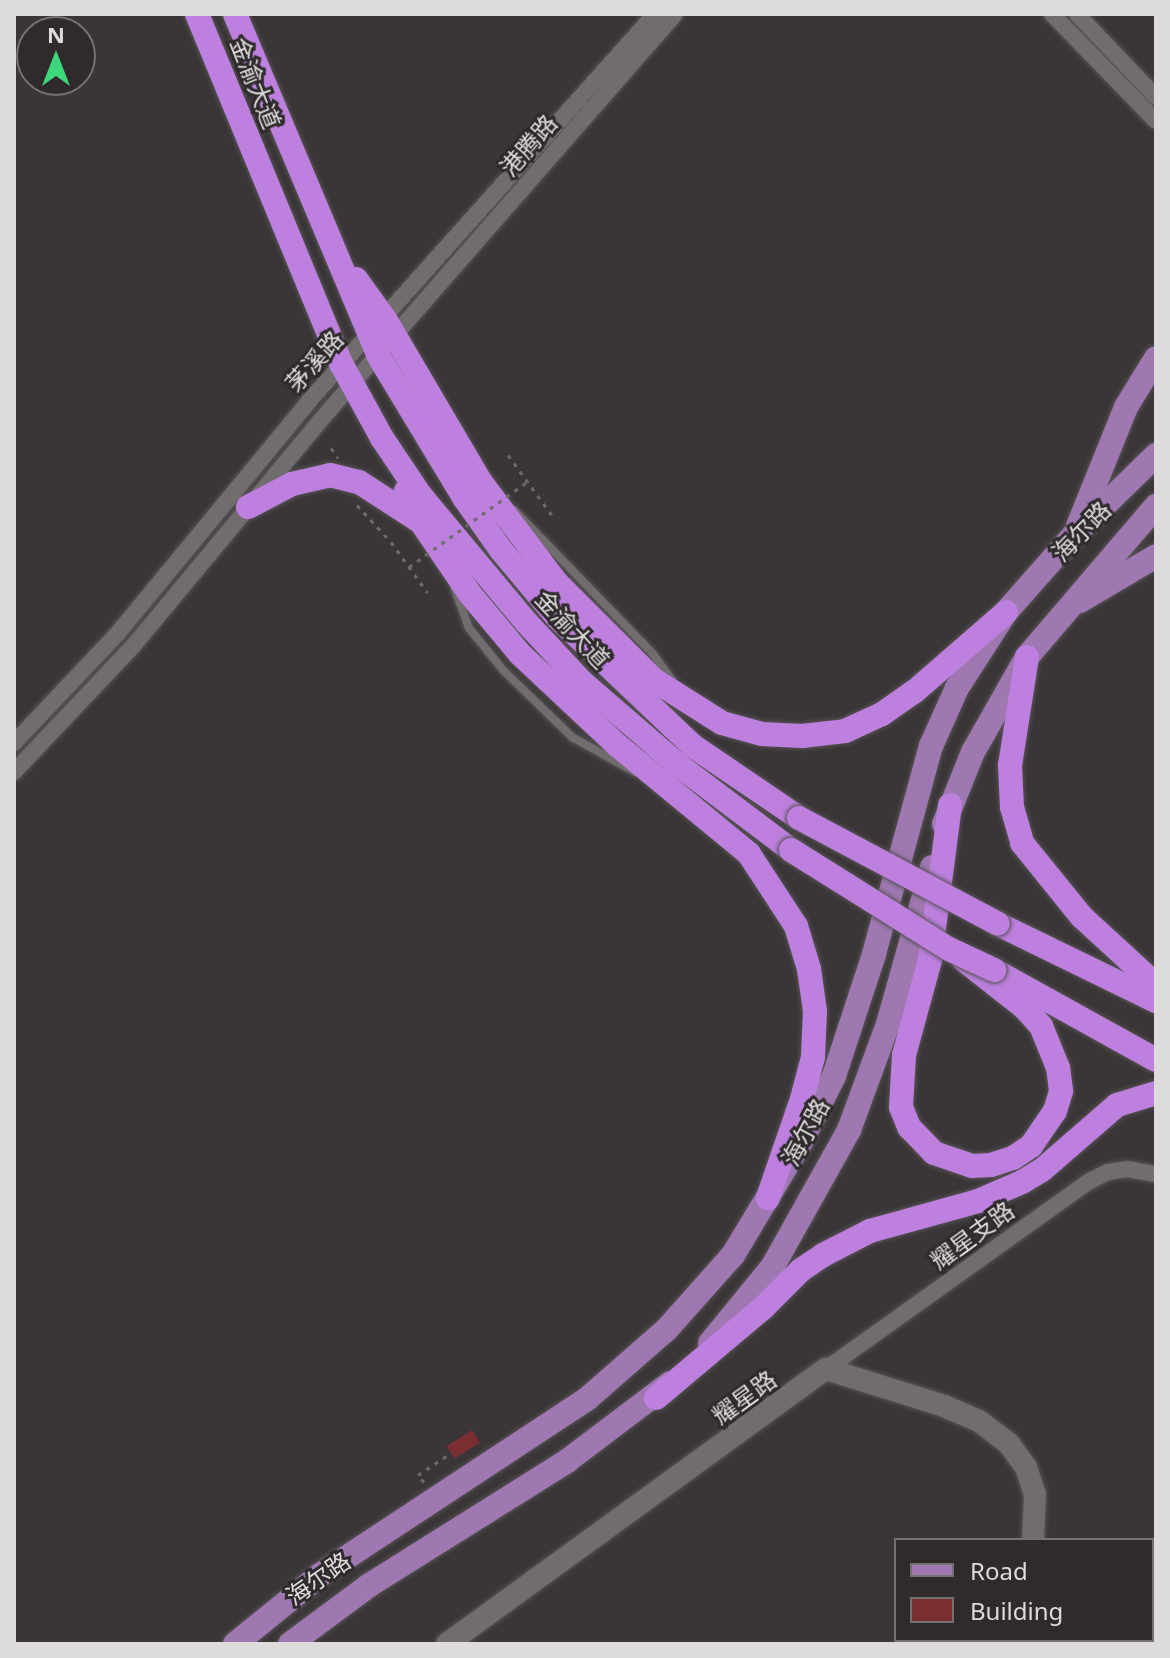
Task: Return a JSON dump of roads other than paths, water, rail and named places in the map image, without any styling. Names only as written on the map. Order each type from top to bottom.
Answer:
[{"type":"highway","name":"金渝大道","points":[[197,14],[348,374],[382,438],[421,496],[526,622],[581,681],[677,764],[791,850],[992,977],[1156,1060]]},
{"type":"highway","name":"金渝大道","points":[[235,14],[331,245],[465,499],[501,550],[557,617],[693,746],[799,818],[998,924],[1156,1001]]},
{"type":"highway","points":[[382,337],[517,534],[600,630],[654,680],[722,723],[762,734],[802,736],[845,731],[882,714],[914,692],[1006,612]]},
{"type":"highway","points":[[382,438],[421,522],[470,594],[520,654],[598,728],[749,854],[796,926],[809,969],[815,1011],[813,1057],[768,1198]]},
{"type":"highway","points":[[248,507],[292,484],[330,475],[359,482],[421,522]]},
{"type":"highway","points":[[1027,657],[1010,765],[1012,807],[1022,843],[1082,917],[1156,985]]},
{"type":"highway","points":[[950,805],[930,960],[904,1055],[901,1107],[921,1143],[952,1162],[972,1166],[1013,1158],[1031,1146],[1055,1111],[1061,1091],[1058,1068],[1041,1026],[992,977]]},
{"type":"highway","points":[[656,1398],[763,1308],[801,1270],[823,1255],[882,1227],[978,1201],[1022,1182],[1042,1170],[1117,1105],[1156,1093]]},
{"type":"main road","points":[[1074,535],[1126,407],[1156,358]]},
{"type":"main road","name":"海尔路","points":[[235,1644],[320,1575],[550,1425],[624,1371],[733,1255],[802,1140],[834,1076],[886,913],[931,746],[957,688],[1006,612],[1074,535],[1156,455]]},
{"type":"main road","name":"海尔路","points":[[290,1644],[326,1616],[567,1461],[656,1398],[740,1309],[773,1266],[838,1153],[879,1052],[950,805],[979,740],[1027,657],[1150,512]]},
{"type":"main road","points":[[1065,610],[1156,556]]},
{"type":"street","name":"茅溪路","points":[[14,743],[118,633],[382,337],[655,14]]},
{"type":"street","name":"港腾路","points":[[419,308],[675,14]]},
{"type":"street","points":[[1052,14],[1156,121]]},
{"type":"street","points":[[1077,14],[1156,97]]},
{"type":"street","name":"茅溪路","points":[[382,337],[419,308]]},
{"type":"street","name":"茅溪路","points":[[14,772],[134,645],[248,507],[348,374]]},
{"type":"street","name":"耀星支路","points":[[826,1369],[1090,1181],[1108,1172],[1127,1169],[1156,1174]]},
{"type":"street","points":[[826,1369],[956,1411],[979,1421],[1009,1444],[1026,1467],[1035,1494],[1033,1538]]},
{"type":"street","name":"耀星路","points":[[447,1644],[826,1369]]},
{"type":"street","points":[[317,1644],[326,1616]]}]
